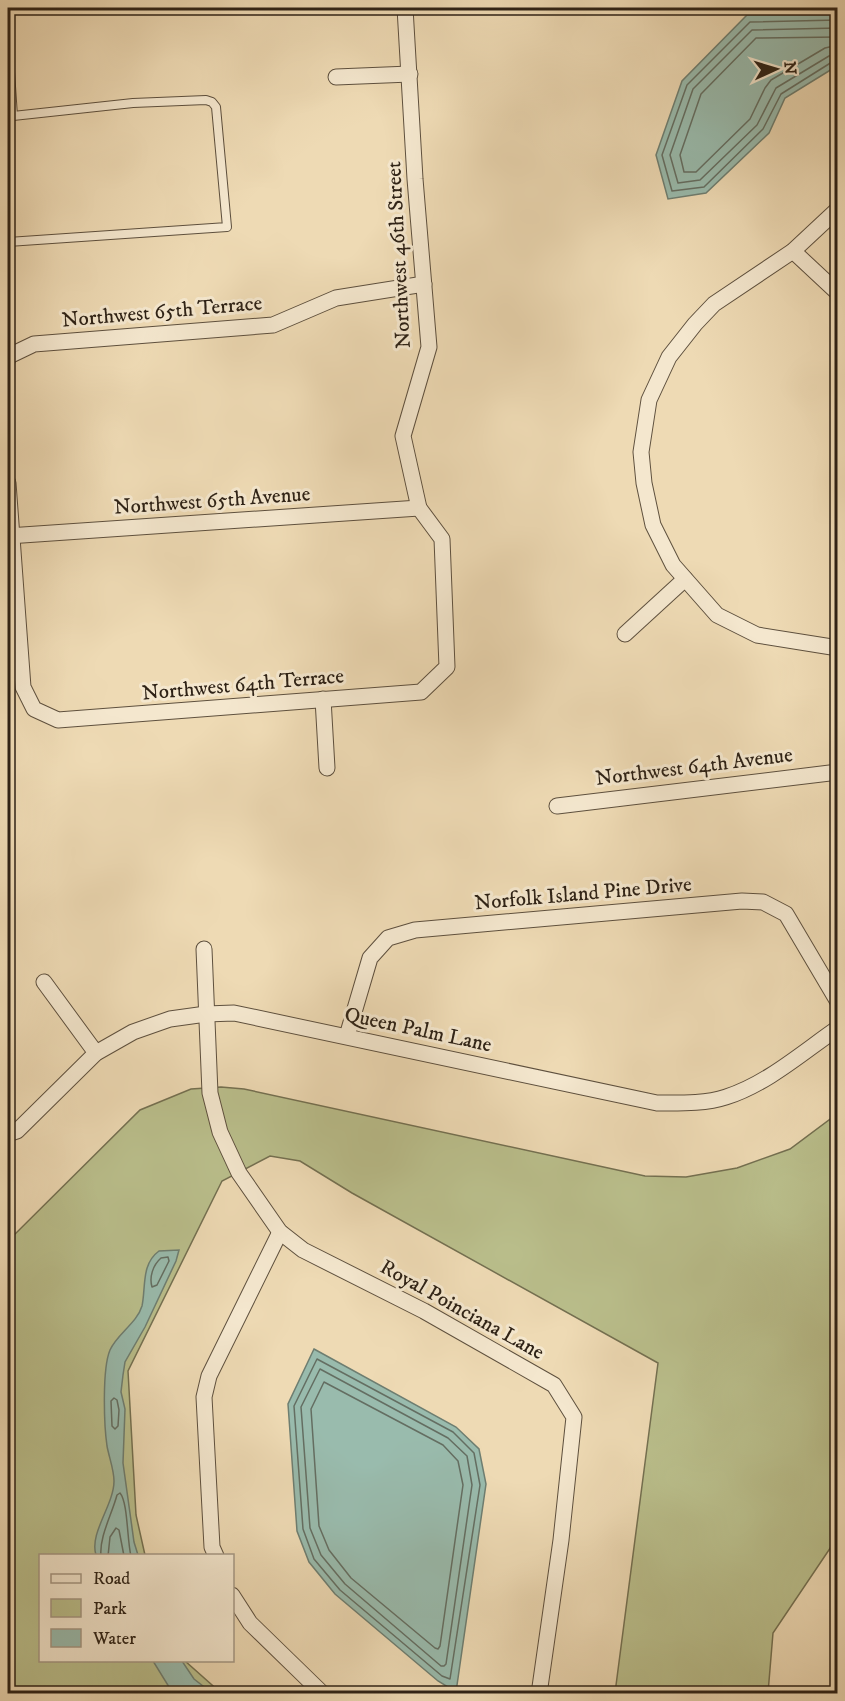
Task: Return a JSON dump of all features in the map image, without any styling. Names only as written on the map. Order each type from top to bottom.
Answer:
[{"type":"street","name":"Northwest 46th Street","points":[[405,8],[415,179],[429,347],[403,436],[419,508],[442,539],[447,667]]},
{"type":"street","points":[[336,77],[410,74]]},
{"type":"street","points":[[837,209],[793,251],[714,304],[669,357],[649,400],[641,452],[644,483],[653,525],[673,565],[717,615],[757,636],[837,648]]},
{"type":"street","points":[[793,251],[837,293]]},
{"type":"street","name":"Northwest 65th Terrace","points":[[8,357],[34,344],[273,325],[336,298],[424,284]]},
{"type":"street","points":[[8,483],[9,536]]},
{"type":"street","name":"Northwest 65th Avenue","points":[[9,536],[419,508]]},
{"type":"street","name":"Northwest 64th Terrace","points":[[9,536],[23,687],[34,709],[58,720],[421,692],[447,667]]},
{"type":"street","points":[[625,634],[685,579]]},
{"type":"street","points":[[323,699],[327,768]]},
{"type":"street","name":"Northwest 64th Avenue","points":[[556,806],[837,772]]},
{"type":"street","name":"Norfolk Island Pine Drive","points":[[347,1036],[369,958],[388,938],[415,930],[742,901],[763,902],[786,914],[837,1002]]},
{"type":"street","name":"Royal Poinciana Lane","points":[[204,949],[210,1093],[220,1132],[239,1173],[280,1232],[303,1250],[424,1311],[554,1385],[574,1417],[561,1540],[539,1694]]},
{"type":"street","points":[[44,982],[96,1053]]},
{"type":"street","name":"Queen Palm Lane","points":[[8,1134],[16,1131],[96,1053],[133,1032],[170,1020],[206,1014],[234,1013],[647,1101],[685,1104],[726,1098],[764,1080],[837,1028]]},
{"type":"street","points":[[215,1554],[212,1547],[204,1397],[209,1376],[280,1232]]},
{"type":"street","points":[[234,1598],[250,1623],[323,1694]]},
{"type":"lane","points":[[8,42],[10,116],[133,104],[206,100],[212,102],[216,107],[227,227],[8,242]]},
{"type":"green space","points":[[221,1087],[244,1089],[645,1176],[686,1177],[737,1168],[790,1149],[837,1114],[837,1538],[773,1633],[768,1693],[615,1693],[658,1363],[352,1193],[300,1161],[270,1156],[222,1181],[128,1371],[136,1515],[145,1554],[39,1554],[39,1662],[186,1662],[221,1693],[8,1693],[8,1241],[140,1110],[191,1089]]},
{"type":"water","points":[[747,15],[837,15],[837,66],[785,98],[769,133],[706,193],[668,199],[656,155],[682,81]]},
{"type":"water","points":[[179,1250],[145,1327],[125,1362],[121,1392],[125,1409],[123,1463],[138,1554],[96,1554],[96,1538],[110,1500],[114,1481],[105,1425],[104,1397],[107,1359],[113,1344],[132,1323],[142,1306],[149,1262],[159,1251]]},
{"type":"water","points":[[314,1349],[456,1427],[479,1449],[486,1484],[456,1692],[438,1681],[335,1594],[309,1562],[297,1531],[288,1404]]},
{"type":"water","points":[[154,1662],[183,1662],[194,1679],[212,1693],[176,1693],[169,1687]]}]
